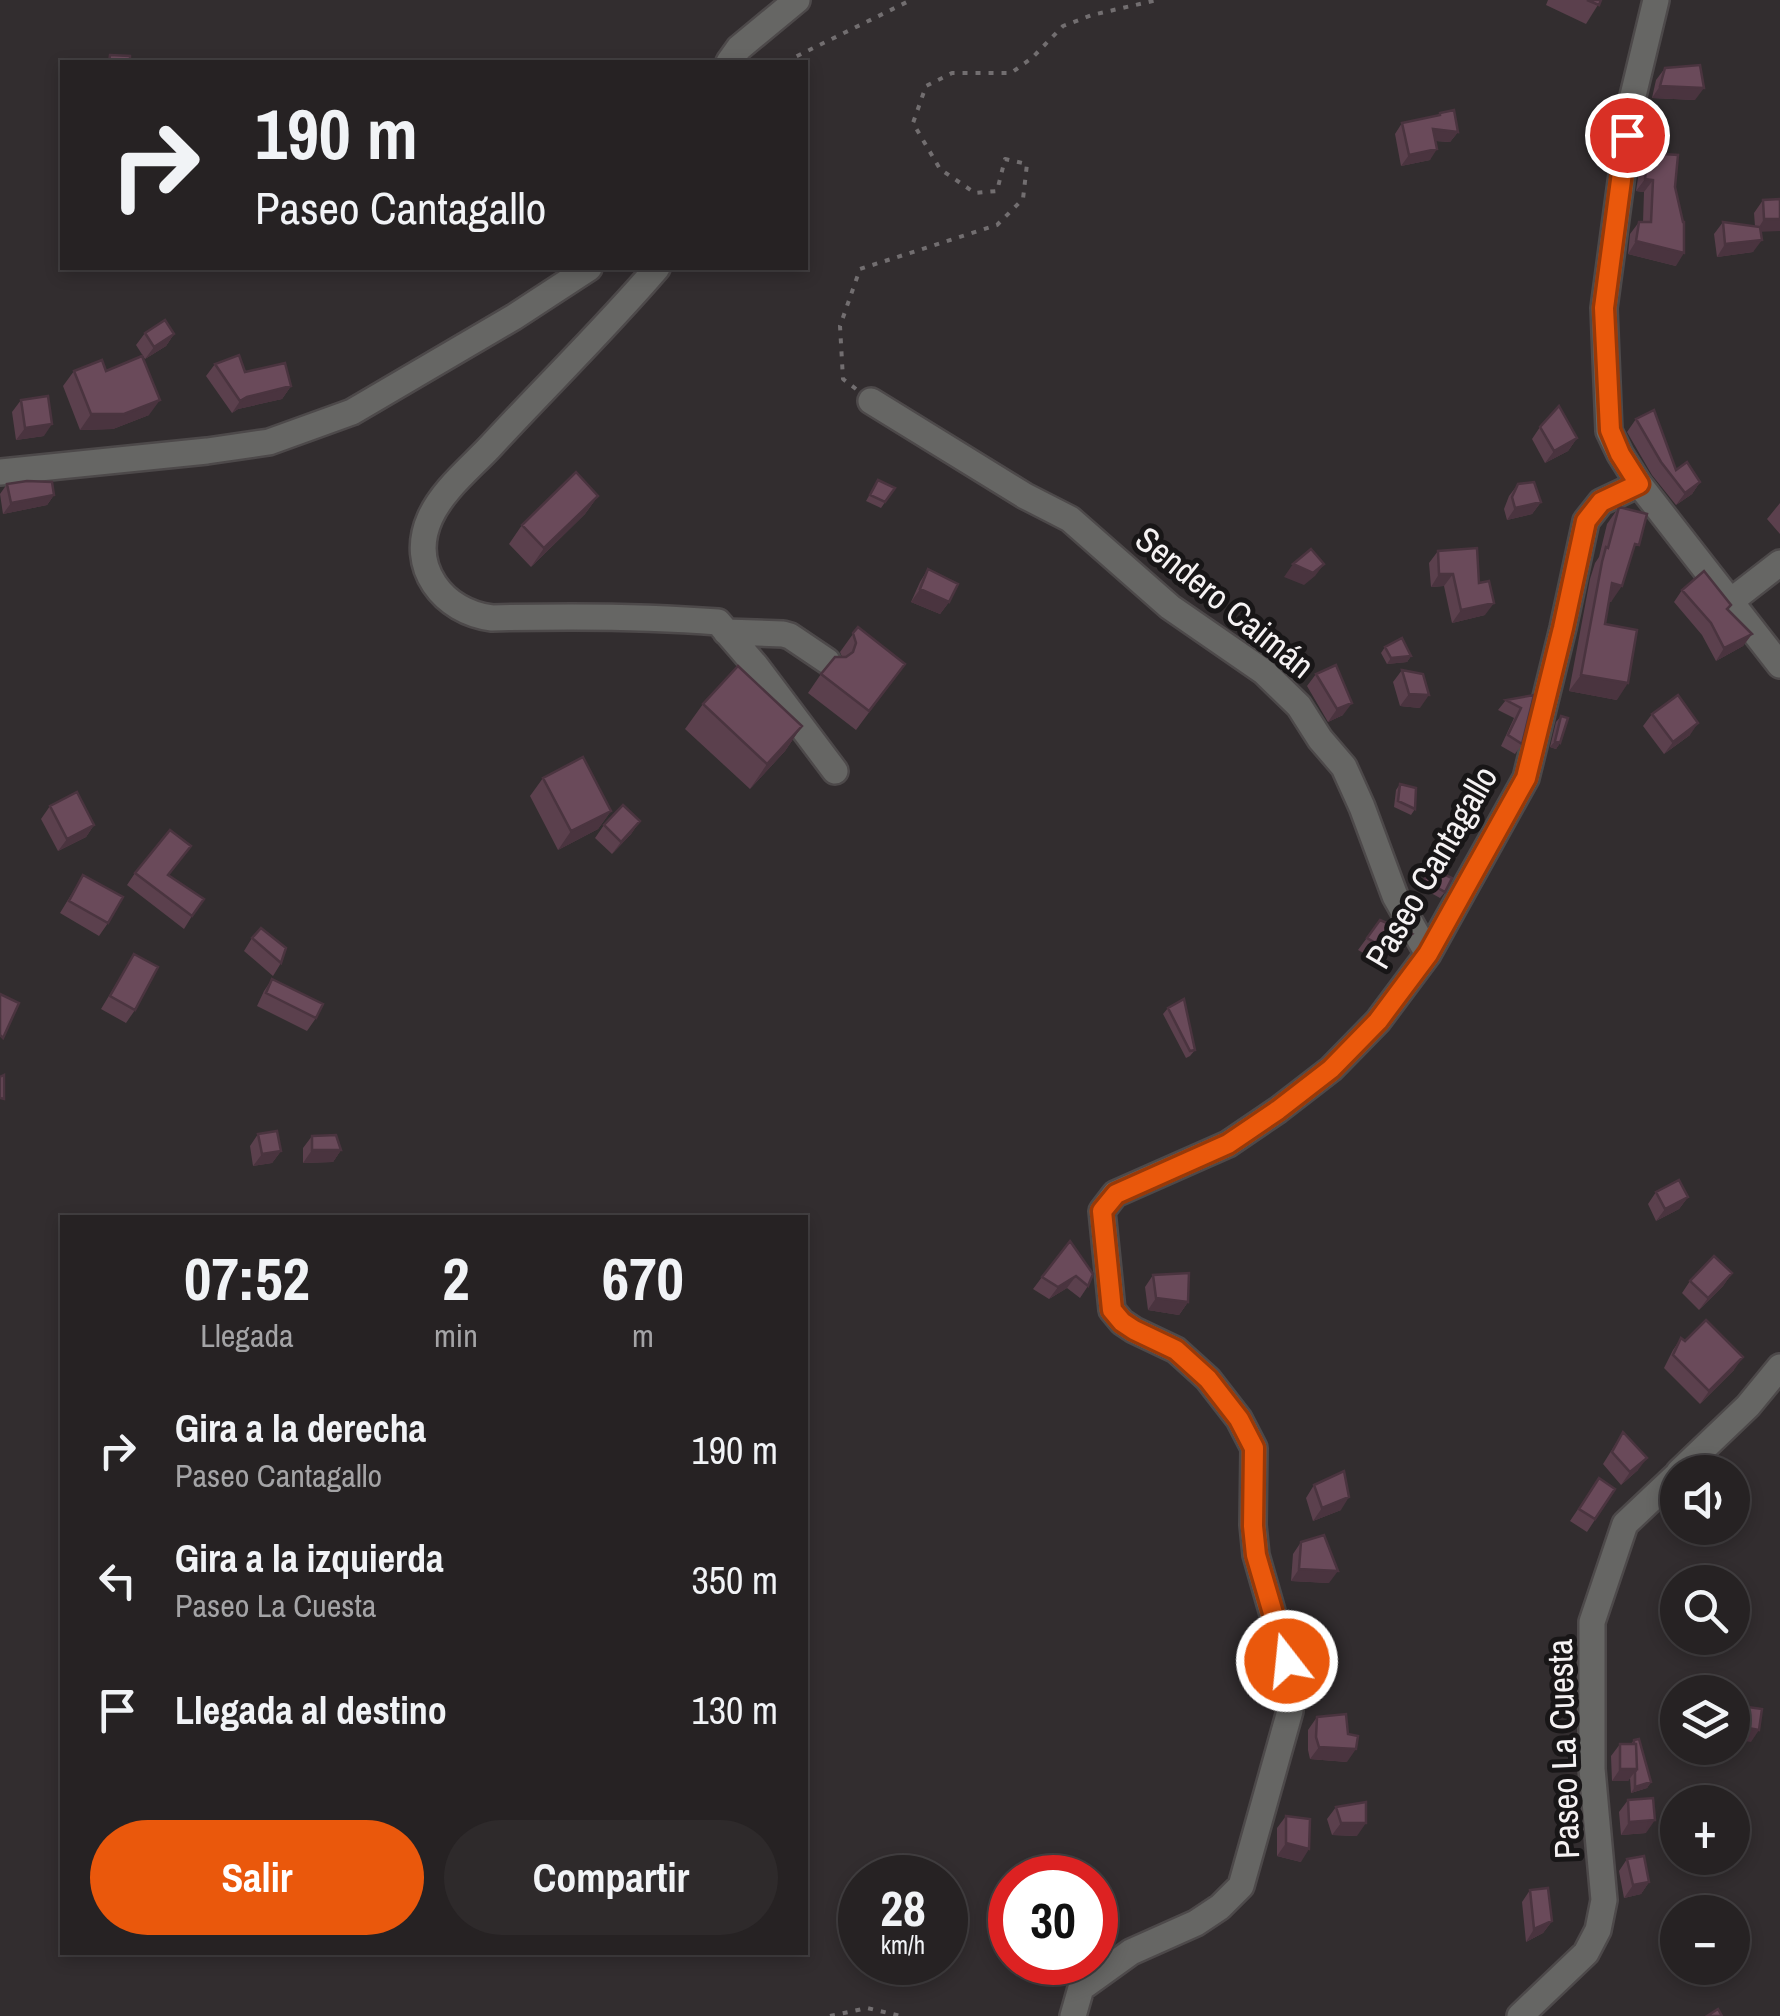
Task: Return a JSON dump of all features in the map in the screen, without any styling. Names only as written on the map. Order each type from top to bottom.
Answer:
[{"type":"street","points":[[730,60],[796,0]]},
{"type":"street","points":[[1656,0],[1632,100],[1604,308],[1610,430],[1639,484],[1780,665]]},
{"type":"street","points":[[0,472],[269,442],[352,412],[586,270]]},
{"type":"street","points":[[655,270],[442,498],[426,530],[424,554],[430,577],[455,606],[479,617],[718,622],[835,771]]},
{"type":"street","name":"Sendero Caimán","points":[[871,402],[1070,519],[1170,608],[1264,672],[1299,706],[1344,766],[1395,896],[1428,954]]},
{"type":"street","name":"Paseo Cantagallo","points":[[1073,2016],[1081,1988],[1132,1952],[1220,1907],[1240,1886],[1290,1711],[1292,1680],[1256,1555],[1254,1448],[1239,1419],[1208,1379],[1176,1350],[1134,1330],[1112,1310],[1102,1211],[1116,1194],[1228,1144],[1331,1069],[1378,1021],[1428,954],[1526,778],[1586,521],[1601,502],[1639,484]]},
{"type":"street","points":[[1731,601],[1780,563]]},
{"type":"street","points":[[726,632],[782,634],[827,661]]},
{"type":"street","name":"Paseo La Cuesta","points":[[1697,1455],[1748,1406],[1780,1367]]},
{"type":"street","name":"Paseo La Cuesta","points":[[1520,2016],[1586,1952],[1598,1930],[1604,1900],[1592,1768],[1592,1622],[1625,1524],[1660,1490]]},
{"type":"path","points":[[789,60],[911,0]]},
{"type":"path","points":[[871,402],[843,379],[840,326],[860,269],[997,225],[1023,198],[1027,164],[1005,159],[997,191],[974,193],[940,169],[913,123],[926,86],[952,73],[1011,73],[1063,26],[1158,0]]},
{"type":"path","points":[[830,2016],[867,2008],[901,2016]]},
{"type":"building","points":[[110,55],[130,56],[130,60],[109,60]]},
{"type":"building","points":[[1700,65],[1704,88],[1660,86],[1665,68]]},
{"type":"building","points":[[1454,110],[1458,132],[1433,129],[1437,149],[1409,155],[1402,123]]},
{"type":"building","points":[[1648,153],[1678,155],[1675,187],[1684,222],[1684,253],[1636,241],[1639,222],[1651,222],[1653,180],[1645,179]]},
{"type":"building","points":[[1780,199],[1780,219],[1764,219],[1763,200]]},
{"type":"building","points":[[1723,222],[1760,227],[1762,240],[1725,244]]},
{"type":"building","points":[[165,320],[174,334],[154,347],[145,333]]},
{"type":"building","points":[[239,355],[245,372],[285,363],[291,386],[240,401],[215,364]]},
{"type":"building","points":[[142,356],[160,400],[124,414],[91,414],[74,371],[102,360],[106,371]]},
{"type":"building","points":[[48,396],[52,424],[25,428],[21,400]]},
{"type":"building","points":[[1559,406],[1577,438],[1554,451],[1540,427]]},
{"type":"building","points":[[1654,410],[1676,470],[1687,462],[1700,482],[1685,493],[1636,419]]},
{"type":"building","points":[[576,472],[598,496],[544,548],[522,525]]},
{"type":"building","points":[[878,480],[895,488],[885,502],[870,495]]},
{"type":"building","points":[[52,482],[54,495],[11,503],[7,484]]},
{"type":"building","points":[[1534,482],[1541,502],[1515,508],[1512,497],[1518,484]]},
{"type":"building","points":[[1619,507],[1647,514],[1622,586],[1612,583],[1605,624],[1637,630],[1628,683],[1581,675],[1602,562]]},
{"type":"building","points":[[1477,548],[1479,583],[1489,581],[1494,603],[1461,610],[1453,574],[1439,574],[1438,551]]},
{"type":"building","points":[[1311,549],[1324,564],[1313,573],[1293,564]]},
{"type":"building","points":[[928,569],[958,584],[949,602],[920,589]]},
{"type":"building","points":[[1704,571],[1731,605],[1727,609],[1752,634],[1724,648],[1711,623],[1682,590]]},
{"type":"building","points":[[858,627],[905,664],[869,711],[821,674],[835,657],[853,652],[853,633]]},
{"type":"building","points":[[1402,638],[1411,656],[1391,658],[1385,647]]},
{"type":"building","points":[[1336,665],[1352,703],[1337,709],[1316,674]]},
{"type":"building","points":[[738,666],[802,726],[767,764],[703,704]]},
{"type":"building","points":[[1402,670],[1423,674],[1429,695],[1409,694]]},
{"type":"building","points":[[1534,695],[1522,744],[1508,735],[1521,708],[1506,700]]},
{"type":"building","points":[[1678,695],[1698,723],[1673,742],[1652,714]]},
{"type":"building","points":[[1561,716],[1568,718],[1560,743],[1555,741]]},
{"type":"building","points":[[583,757],[611,811],[571,831],[543,778]]},
{"type":"building","points":[[1400,784],[1416,788],[1415,809],[1398,801]]},
{"type":"building","points":[[77,792],[94,825],[67,839],[50,806]]},
{"type":"building","points":[[623,805],[640,821],[621,842],[604,825]]},
{"type":"building","points":[[170,830],[191,846],[168,875],[204,899],[192,916],[135,873]]},
{"type":"building","points":[[1431,868],[1452,878],[1445,892],[1424,880]]},
{"type":"building","points":[[83,875],[123,897],[108,923],[69,901]]},
{"type":"building","points":[[1380,920],[1412,934],[1388,950],[1367,938]]},
{"type":"building","points":[[261,928],[286,948],[281,963],[252,938]]},
{"type":"building","points":[[134,954],[158,967],[135,1010],[110,996]]},
{"type":"building","points":[[272,979],[323,1004],[316,1018],[266,993]]},
{"type":"building","points":[[0,994],[19,1003],[3,1038],[0,1035]]},
{"type":"building","points":[[1184,999],[1195,1050],[1190,1051],[1168,1008]]},
{"type":"building","points":[[4,1075],[4,1099],[0,1098],[0,1077]]},
{"type":"building","points":[[277,1131],[281,1151],[262,1154],[258,1134]]},
{"type":"building","points":[[336,1135],[341,1150],[312,1150],[312,1136]]},
{"type":"building","points":[[1679,1180],[1688,1197],[1665,1209],[1656,1192]]},
{"type":"building","points":[[1070,1241],[1093,1274],[1088,1286],[1076,1276],[1058,1287],[1042,1277]]},
{"type":"building","points":[[1714,1256],[1732,1273],[1708,1298],[1690,1281]]},
{"type":"building","points":[[1189,1273],[1188,1302],[1156,1298],[1153,1275]]},
{"type":"building","points":[[1706,1320],[1743,1357],[1709,1391],[1673,1355],[1681,1338],[1685,1341]]},
{"type":"building","points":[[1623,1432],[1647,1458],[1630,1472],[1612,1452]]},
{"type":"building","points":[[1344,1471],[1349,1497],[1322,1508],[1314,1485]]},
{"type":"building","points":[[1599,1478],[1615,1489],[1595,1519],[1579,1509]]},
{"type":"building","points":[[1324,1535],[1338,1571],[1299,1569],[1301,1542]]},
{"type":"building","points":[[1750,1707],[1762,1709],[1759,1730],[1750,1728]]},
{"type":"building","points":[[1346,1714],[1348,1734],[1358,1736],[1356,1749],[1319,1747],[1317,1717]]},
{"type":"building","points":[[1639,1739],[1651,1782],[1635,1787],[1634,1740]]},
{"type":"building","points":[[1620,1744],[1636,1744],[1637,1769],[1620,1769]]},
{"type":"building","points":[[1653,1798],[1655,1820],[1629,1822],[1628,1800]]},
{"type":"building","points":[[1366,1802],[1366,1823],[1341,1823],[1336,1807]]},
{"type":"building","points":[[1286,1816],[1310,1819],[1309,1849],[1286,1843]]},
{"type":"building","points":[[1644,1856],[1649,1882],[1633,1885],[1627,1859]]},
{"type":"building","points":[[1548,1888],[1552,1921],[1534,1929],[1530,1890]]},
{"type":"route","points":[[1287,1661],[1256,1555],[1254,1448],[1239,1419],[1208,1379],[1176,1350],[1134,1330],[1112,1310],[1102,1211],[1116,1194],[1228,1144],[1331,1069],[1378,1021],[1428,954],[1526,778],[1586,521],[1601,502],[1639,484],[1610,430],[1604,308],[1627,135]]}]
